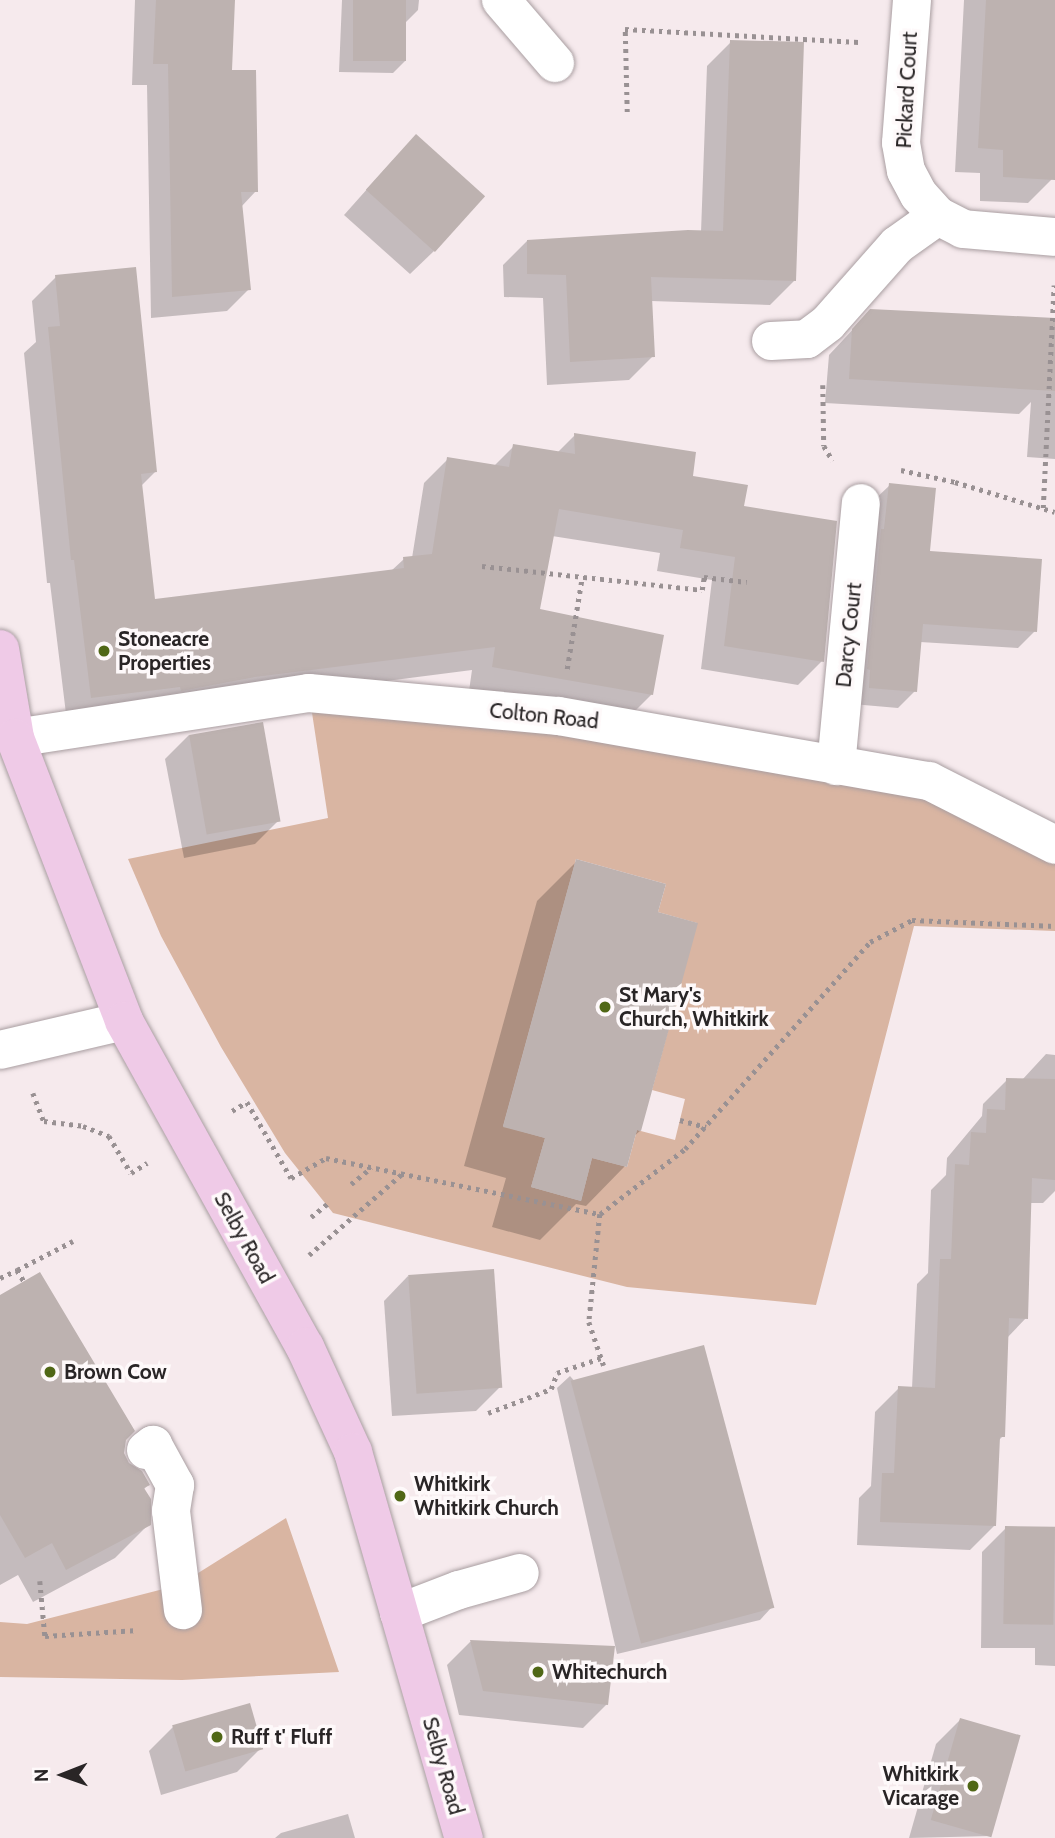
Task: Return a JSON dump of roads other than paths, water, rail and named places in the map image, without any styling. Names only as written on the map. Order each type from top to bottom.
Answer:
[{"type":"main road","name":"Selby Road","points":[[0,649],[15,738],[124,1021],[305,1347],[353,1452],[464,1838]]},
{"type":"street","points":[[501,0],[555,64]]},
{"type":"street","name":"Pickard Court","points":[[912,0],[901,143],[906,171],[919,195],[938,216],[963,229],[1055,237]]},
{"type":"street","points":[[789,340],[828,323],[897,245],[938,216]]},
{"type":"street","name":"Darcy Court","points":[[836,766],[862,503]]},
{"type":"street","name":"Colton Road","points":[[15,738],[309,694],[559,716],[929,781],[1055,845]]},
{"type":"street","points":[[7,1049],[124,1021]]},
{"type":"street","points":[[146,1450],[153,1446],[175,1485],[171,1511],[183,1609]]},
{"type":"street","points":[[399,1613],[459,1590],[520,1573]]},
{"type":"place","name":"Stoneacre Properties","points":[[104,651]]},
{"type":"place","name":"St Mary's Church, Whitkirk","points":[[605,1007]]},
{"type":"place","name":"Brown Cow","points":[[50,1372]]},
{"type":"place","name":"Whitkirk Whitkirk Church","points":[[400,1496]]},
{"type":"place","name":"Whitechurch","points":[[538,1672]]},
{"type":"place","name":"Ruff t' Fluff","points":[[217,1737]]},
{"type":"place","name":"Whitkirk Vicarage","points":[[973,1786]]}]
